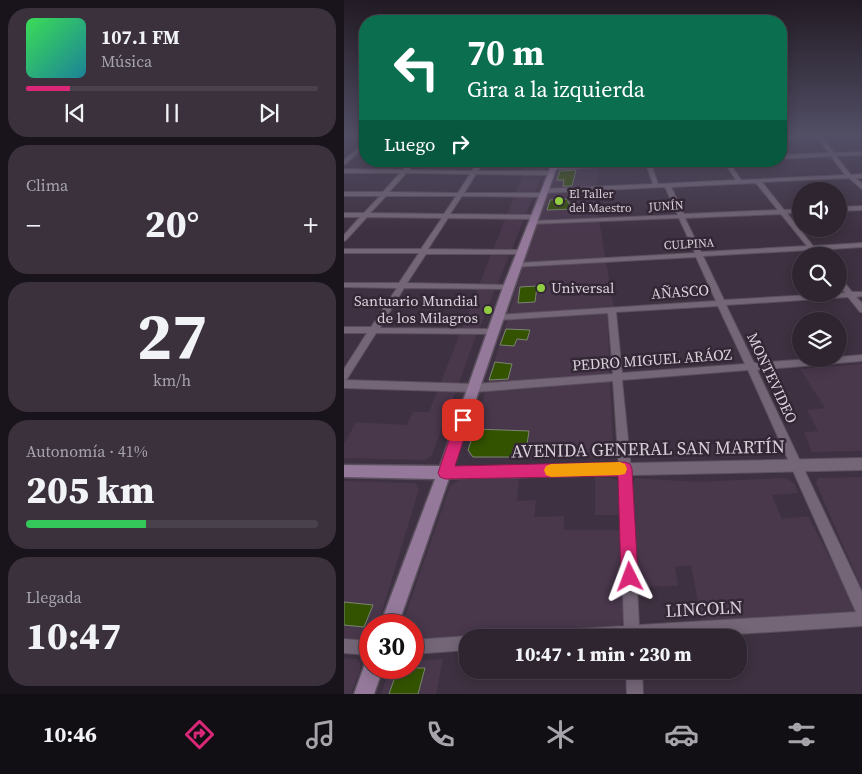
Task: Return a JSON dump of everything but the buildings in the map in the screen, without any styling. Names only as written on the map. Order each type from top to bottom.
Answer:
[{"type":"main road","points":[[393,614],[445,473],[508,287],[553,168]]},
{"type":"main road","name":"AVENIDA GENERAL SAN MARTÍN","points":[[344,471],[445,473]]},
{"type":"main road","points":[[364,694],[369,679]]},
{"type":"street","points":[[344,239],[407,168]]},
{"type":"street","points":[[344,376],[477,168]]},
{"type":"street","points":[[344,171],[475,172],[531,168]]},
{"type":"street","points":[[649,168],[656,185]]},
{"type":"street","points":[[731,168],[740,181]]},
{"type":"street","points":[[843,168],[862,188]]},
{"type":"street","points":[[344,194],[461,195],[544,193],[656,185],[862,176]]},
{"type":"street","points":[[758,180],[810,247]]},
{"type":"street","name":"MONTEVIDEO","points":[[668,185],[862,611]]},
{"type":"street","points":[[847,209],[862,208]]},
{"type":"street","name":"JUNÍN","points":[[533,220],[682,217],[792,211]]},
{"type":"street","points":[[344,214],[533,220]]},
{"type":"street","name":"CULPINA","points":[[828,247],[862,245]]},
{"type":"street","name":"CULPINA","points":[[517,265],[792,249]]},
{"type":"street","points":[[344,250],[521,252]]},
{"type":"street","points":[[344,286],[508,287]]},
{"type":"street","points":[[847,291],[862,310]]},
{"type":"street","name":"AÑASCO","points":[[499,316],[862,294]]},
{"type":"street","points":[[612,310],[625,469],[632,629]]},
{"type":"street","points":[[344,330],[493,332]]},
{"type":"street","name":"PEDRO MIGUEL ARÁOZ","points":[[344,384],[474,388],[862,358]]},
{"type":"street","name":"AVENIDA GENERAL SAN MARTÍN","points":[[445,473],[862,464]]},
{"type":"street","name":"LINCOLN","points":[[709,629],[862,619]]},
{"type":"street","points":[[424,646],[459,644]]},
{"type":"street","points":[[344,646],[359,647]]},
{"type":"street","points":[[634,679],[635,694]]},
{"type":"shaded area","points":[[525,168],[545,168],[475,339],[432,455],[425,460],[344,458],[344,444],[356,422],[407,425],[413,412],[429,412]]},
{"type":"shaded area","points":[[556,168],[599,168],[596,202],[614,307],[607,308],[613,450],[610,457],[473,458],[467,452],[538,218]]},
{"type":"shaded area","points":[[862,364],[862,451],[812,452],[804,432],[818,431],[807,410],[825,408],[800,369],[847,367],[847,365]]},
{"type":"shaded area","points":[[595,477],[612,478],[621,483],[621,515],[595,515]]},
{"type":"shaded area","points":[[863,477],[862,589],[816,483],[818,478]]},
{"type":"shaded area","points":[[519,478],[517,501],[536,500],[534,517],[564,516],[564,530],[622,530],[624,621],[619,626],[594,629],[459,629],[459,637],[424,639],[424,614],[406,614],[450,486],[459,480]]},
{"type":"shaded area","points":[[636,478],[694,482],[786,478],[795,484],[798,493],[772,495],[782,519],[808,516],[854,604],[854,612],[702,624],[691,565],[675,567],[678,586],[636,587],[631,484]]},
{"type":"shaded area","points":[[344,481],[415,483],[419,489],[381,614],[359,614],[359,641],[344,641]]},
{"type":"shaded area","points":[[344,658],[357,659],[359,662],[359,673],[351,694],[344,694]]},
{"type":"shaded area","points":[[443,659],[436,694],[381,694],[386,679],[424,679],[424,660]]},
{"type":"slow traffic","points":[[551,470],[620,469]]},
{"type":"place","name":"El Taller del Maestro","points":[[559,201]]},
{"type":"place","name":"Universal","points":[[541,288]]},
{"type":"place","name":"Santuario Mundial de los Milagros","points":[[488,310]]},
{"type":"route","points":[[463,420],[445,473],[625,469],[630,577]]}]
